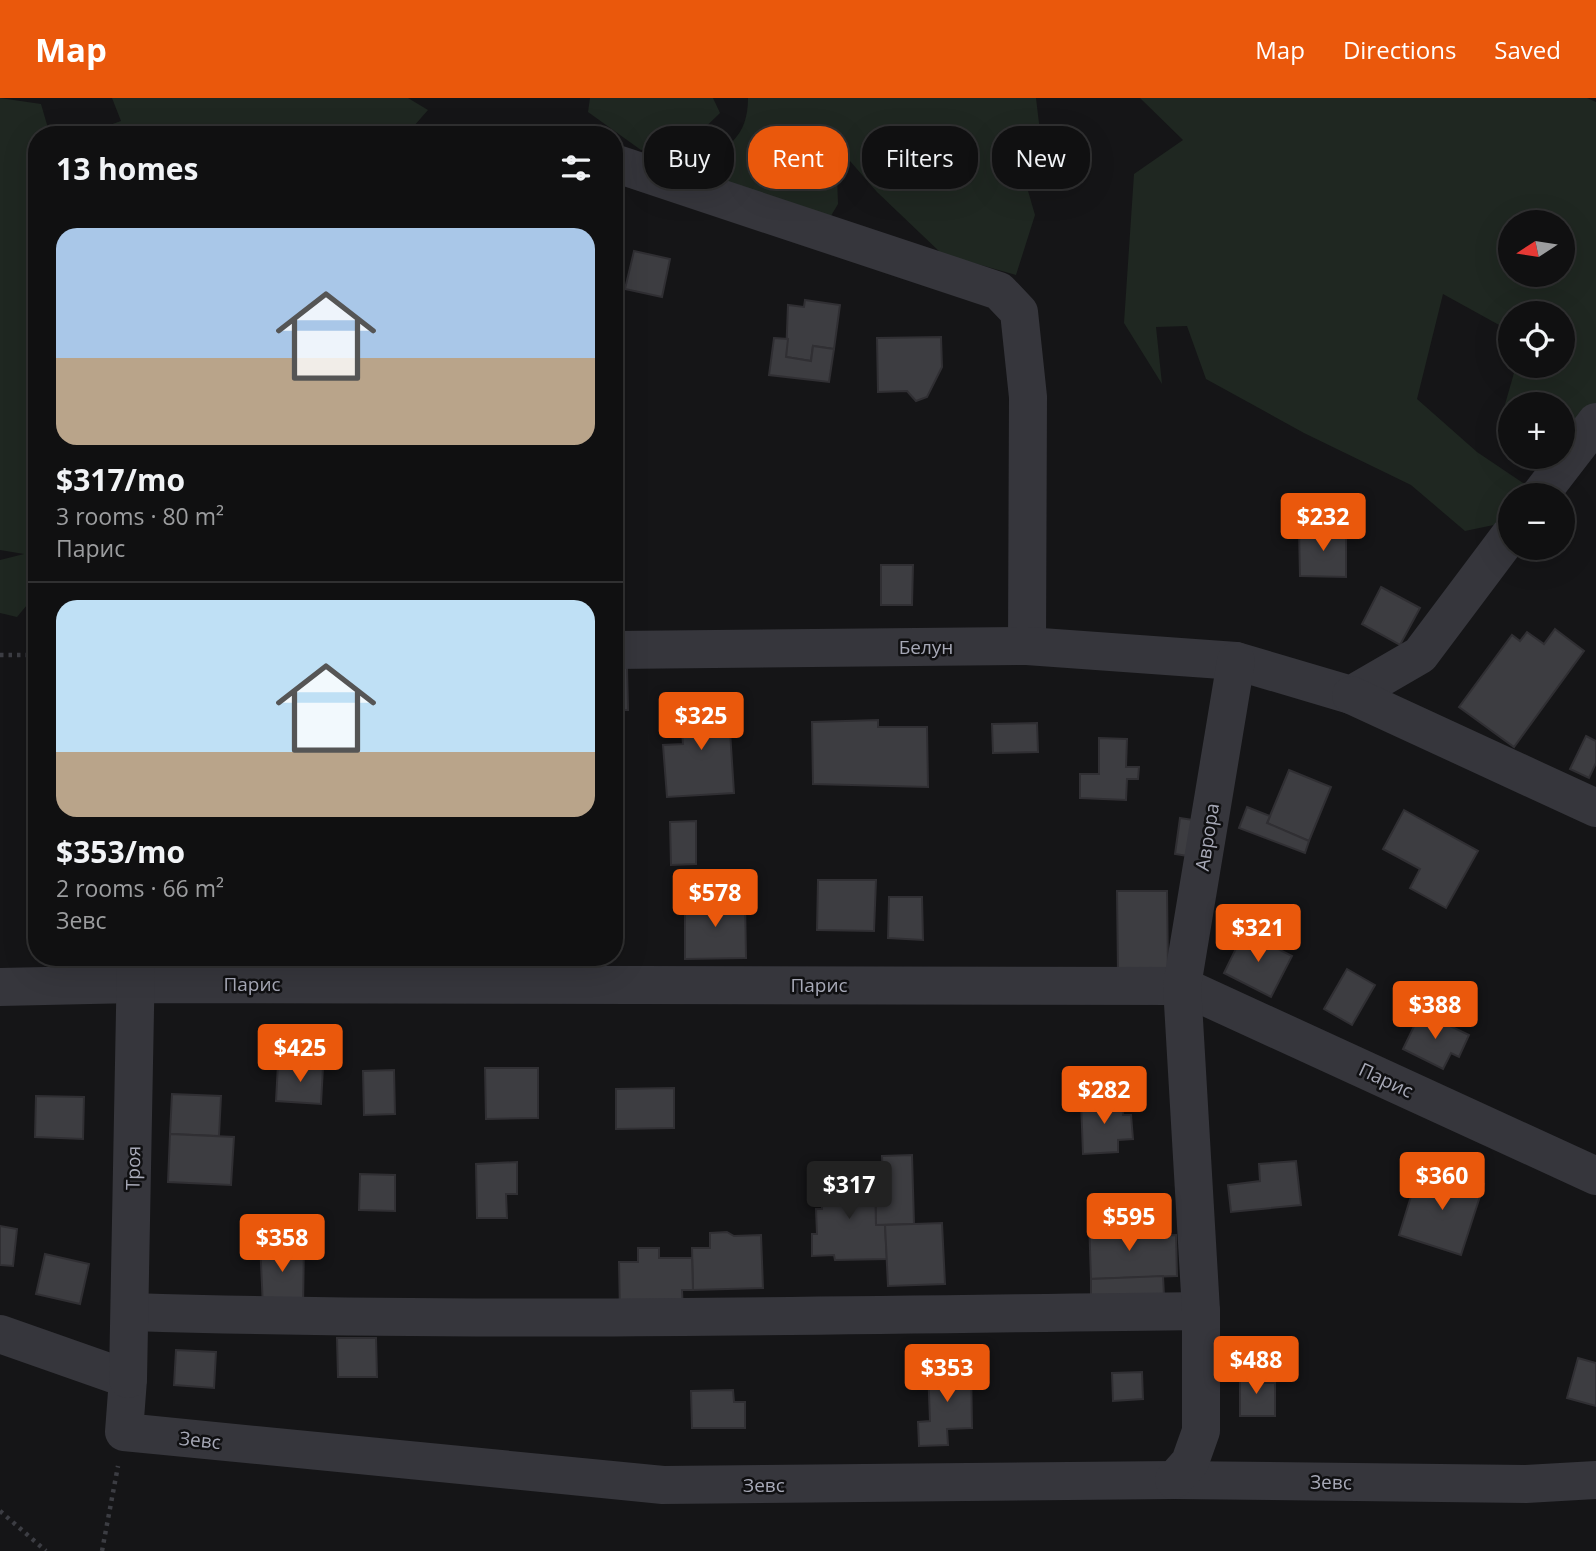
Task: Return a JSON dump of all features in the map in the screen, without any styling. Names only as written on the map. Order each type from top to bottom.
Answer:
[{"type":"street","points":[[623,166],[999,291],[1019,312],[1028,397],[1027,646]]},
{"type":"street","points":[[1550,483],[1592,434]]},
{"type":"street","points":[[1351,695],[1420,655],[1498,551]]},
{"type":"street","name":"Белун","points":[[623,650],[1027,646],[1237,662]]},
{"type":"street","points":[[1237,662],[1351,695],[1596,808]]},
{"type":"street","name":"Аврора","points":[[1174,1480],[1190,1462],[1201,1431],[1201,1311],[1182,986],[1237,662]]},
{"type":"street","name":"Парис","points":[[0,987],[135,970],[1182,986],[1596,1176]]},
{"type":"street","name":"Троя","points":[[128,1379],[132,1312],[135,970]]},
{"type":"street","points":[[132,1312],[335,1318],[566,1318],[1201,1311]]},
{"type":"street","points":[[0,1334],[128,1379],[124,1432]]},
{"type":"street","name":"Зевс","points":[[124,1432],[663,1485],[1174,1480],[1526,1484],[1596,1480]]},
{"type":"path","points":[[0,655],[28,655]]},
{"type":"path","points":[[102,1551],[124,1432]]},
{"type":"path","points":[[0,1511],[46,1551]]},
{"type":"shaded area","points":[[0,98],[41,104],[47,126],[28,126],[28,604],[17,617],[0,613],[0,560],[24,554],[0,550]]},
{"type":"shaded area","points":[[112,98],[408,98],[428,110],[414,126],[107,126],[121,121]]},
{"type":"shaded area","points":[[590,98],[713,98],[720,113],[706,126],[644,126],[644,149],[641,150],[623,137],[623,126],[608,126],[588,112]]},
{"type":"shaded area","points":[[748,98],[1036,98],[1039,126],[992,126],[992,189],[1027,189],[1035,215],[1016,275],[942,254],[874,189],[978,189],[978,126],[862,126],[862,175],[848,159],[848,126],[748,126],[748,189],[837,189],[838,204],[822,231],[734,187],[734,140],[747,112]]},
{"type":"shaded area","points":[[1140,98],[1587,98],[1596,102],[1596,409],[1575,432],[1575,392],[1509,392],[1513,378],[1575,378],[1575,301],[1498,301],[1498,324],[1443,294],[1417,399],[1477,452],[1498,466],[1498,469],[1523,483],[1498,483],[1498,524],[1465,531],[1411,485],[1304,433],[1206,379],[1187,326],[1156,327],[1162,384],[1124,323],[1134,174],[1183,140]]},
{"type":"building","points":[[634,251],[670,259],[662,297],[625,289]]},
{"type":"building","points":[[805,300],[840,305],[834,349],[813,346],[811,361],[786,357],[788,305],[804,307]]},
{"type":"building","points":[[941,337],[942,367],[927,397],[916,401],[907,391],[878,392],[877,338]]},
{"type":"building","points":[[774,338],[788,339],[786,357],[811,361],[813,346],[834,349],[829,382],[769,375]]},
{"type":"building","points":[[1299,529],[1346,529],[1346,577],[1300,576]]},
{"type":"building","points":[[881,565],[913,565],[912,605],[881,605]]},
{"type":"building","points":[[1381,587],[1420,608],[1400,645],[1362,624]]},
{"type":"building","points":[[1555,629],[1584,651],[1514,747],[1459,707],[1512,635],[1520,641],[1527,632],[1544,644]]},
{"type":"building","points":[[623,667],[627,667],[628,710],[623,710]]},
{"type":"building","points":[[728,700],[734,793],[667,797],[663,745],[683,744],[680,704]]},
{"type":"building","points":[[878,720],[878,727],[927,727],[928,787],[813,784],[812,722]]},
{"type":"building","points":[[1037,723],[1038,752],[993,753],[992,724]]},
{"type":"building","points":[[1586,736],[1596,741],[1596,763],[1589,778],[1570,769]]},
{"type":"building","points":[[1099,738],[1127,739],[1126,767],[1139,767],[1138,779],[1127,779],[1126,800],[1080,798],[1080,774],[1099,774]]},
{"type":"building","points":[[1289,770],[1331,787],[1309,841],[1267,823]]},
{"type":"building","points":[[1247,807],[1270,816],[1267,823],[1309,841],[1305,853],[1239,828]]},
{"type":"building","points":[[1404,810],[1478,851],[1446,908],[1410,888],[1420,869],[1383,849]]},
{"type":"building","points":[[1180,818],[1200,821],[1194,857],[1175,854]]},
{"type":"building","points":[[696,821],[696,864],[671,865],[670,822]]},
{"type":"building","points":[[818,880],[876,880],[874,931],[817,930]]},
{"type":"building","points":[[1117,891],[1167,891],[1168,972],[1118,972]]},
{"type":"building","points":[[889,897],[922,897],[923,940],[888,938]]},
{"type":"building","points":[[685,900],[745,900],[746,958],[685,959]]},
{"type":"building","points":[[1244,932],[1292,956],[1271,997],[1224,973]]},
{"type":"building","points":[[1347,969],[1375,985],[1352,1025],[1324,1009]]},
{"type":"building","points":[[1421,1012],[1469,1035],[1459,1057],[1451,1053],[1443,1069],[1403,1049]]},
{"type":"building","points":[[278,1064],[323,1067],[321,1104],[276,1101]]},
{"type":"building","points":[[485,1068],[538,1068],[538,1118],[486,1119]]},
{"type":"building","points":[[394,1070],[395,1114],[364,1115],[363,1071]]},
{"type":"building","points":[[674,1088],[674,1128],[616,1129],[616,1089]]},
{"type":"building","points":[[172,1094],[221,1096],[219,1136],[170,1134]]},
{"type":"building","points":[[36,1096],[84,1097],[83,1139],[35,1137]]},
{"type":"building","points":[[1122,1099],[1123,1115],[1131,1115],[1133,1139],[1118,1140],[1118,1152],[1083,1154],[1081,1101]]},
{"type":"building","points":[[170,1134],[234,1137],[231,1185],[168,1182]]},
{"type":"building","points":[[912,1155],[914,1224],[876,1225],[875,1178],[883,1178],[882,1156]]},
{"type":"building","points":[[1296,1161],[1301,1205],[1231,1212],[1228,1185],[1260,1181],[1259,1164]]},
{"type":"building","points":[[517,1162],[517,1194],[506,1194],[507,1218],[477,1218],[476,1164]]},
{"type":"building","points":[[1445,1171],[1484,1184],[1461,1255],[1399,1235],[1417,1177],[1441,1185]]},
{"type":"building","points":[[360,1174],[395,1175],[395,1211],[359,1210]]},
{"type":"building","points":[[875,1178],[876,1225],[885,1225],[887,1259],[835,1260],[834,1255],[812,1256],[812,1234],[817,1234],[816,1209],[822,1209],[821,1179]]},
{"type":"building","points":[[1116,1218],[1118,1237],[1176,1235],[1177,1276],[1091,1279],[1089,1219]]},
{"type":"building","points":[[942,1223],[945,1284],[888,1286],[885,1225]]},
{"type":"building","points":[[0,1226],[17,1229],[13,1266],[0,1265]]},
{"type":"building","points":[[727,1232],[734,1236],[761,1235],[763,1288],[693,1290],[692,1248],[710,1248],[710,1233]]},
{"type":"building","points":[[260,1241],[304,1241],[303,1308],[263,1308]]},
{"type":"building","points":[[638,1248],[659,1248],[659,1258],[692,1258],[693,1290],[682,1290],[683,1312],[620,1312],[619,1262],[638,1262]]},
{"type":"building","points":[[45,1254],[89,1264],[80,1304],[36,1294]]},
{"type":"building","points":[[1163,1276],[1164,1296],[1091,1299],[1091,1279]]},
{"type":"building","points":[[337,1338],[376,1338],[377,1377],[338,1377]]},
{"type":"building","points":[[176,1350],[216,1352],[214,1388],[174,1385]]},
{"type":"building","points":[[1578,1358],[1596,1363],[1596,1406],[1567,1398]]},
{"type":"building","points":[[971,1366],[972,1428],[947,1429],[948,1445],[919,1446],[918,1422],[930,1421],[928,1367]]},
{"type":"building","points":[[1240,1370],[1259,1371],[1259,1383],[1275,1383],[1275,1416],[1240,1416]]},
{"type":"building","points":[[1142,1372],[1143,1399],[1113,1401],[1112,1373]]},
{"type":"building","points":[[733,1390],[734,1402],[745,1402],[745,1428],[692,1428],[691,1391]]}]
